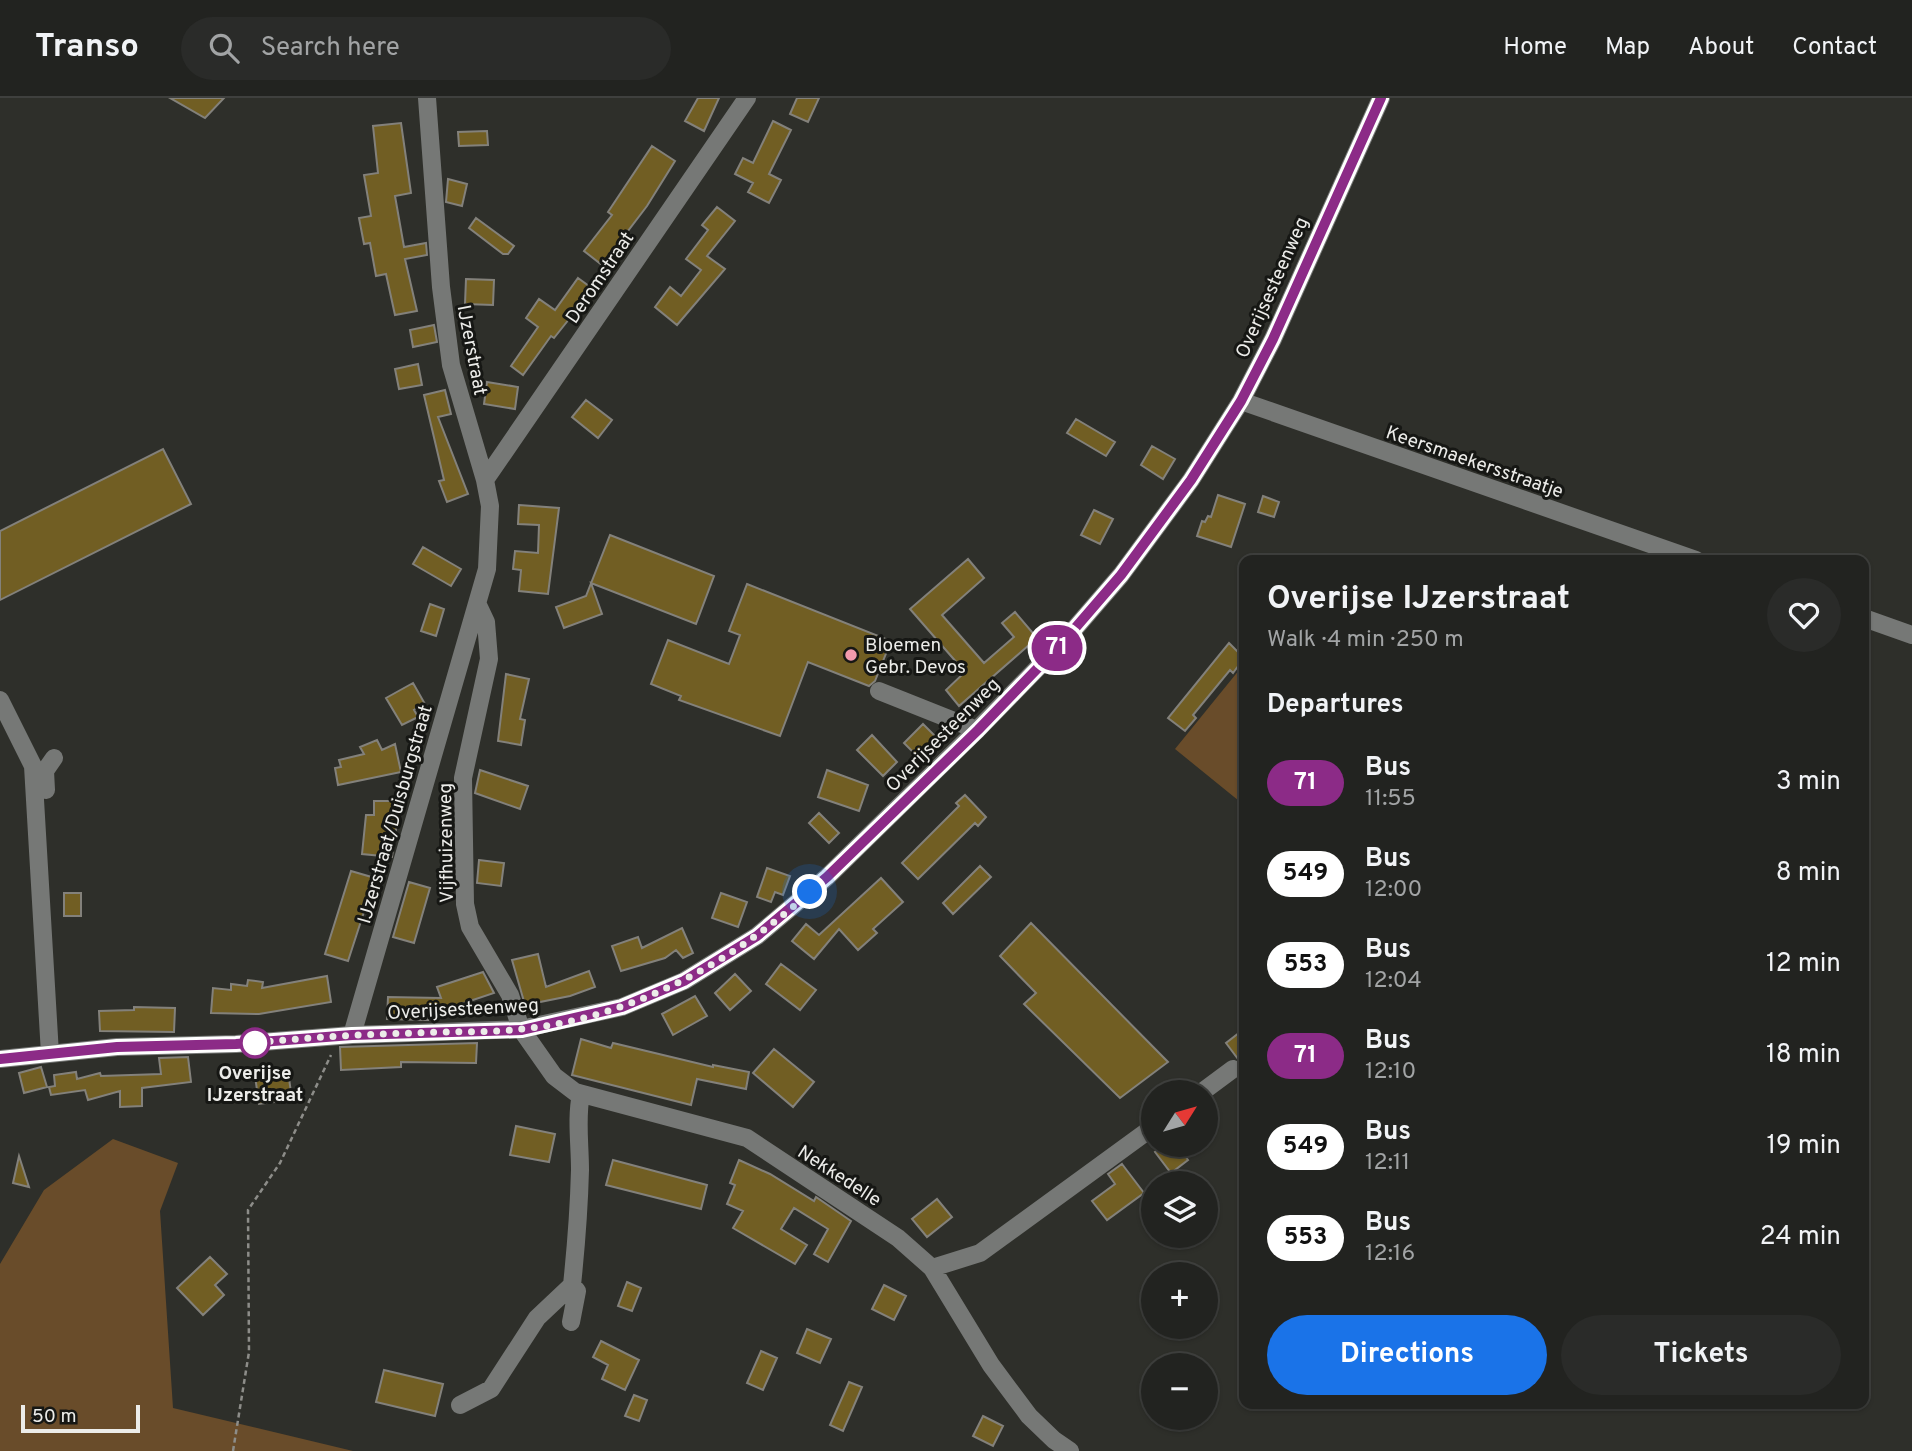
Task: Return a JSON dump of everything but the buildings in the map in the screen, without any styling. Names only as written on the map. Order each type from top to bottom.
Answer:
[{"type":"street","name":"IJzerstraat","points":[[427,98],[441,287],[451,365],[485,480],[490,506],[487,569],[478,605]]},
{"type":"street","name":"Deromstraat","points":[[485,480],[747,98]]},
{"type":"street","name":"Overijsesteenweg","points":[[0,1059],[117,1047],[236,1044],[346,1035],[522,1030],[622,1007],[684,981],[757,936],[827,877],[978,730],[1064,641],[1121,575],[1191,480],[1241,401],[1273,339],[1381,98]]},
{"type":"street","name":"Keersmaekersstraatje","points":[[1241,401],[1682,555]]},
{"type":"street","name":"Vijfhuizenweg","points":[[478,605],[486,622],[489,659],[463,778],[465,904],[470,927],[510,995],[522,1030]]},
{"type":"street","name":"IJzerstraat/Duisburgstraat","points":[[346,1035],[478,605]]},
{"type":"street","points":[[1869,620],[1912,635]]},
{"type":"street","points":[[880,691],[978,730]]},
{"type":"street","points":[[0,701],[33,766],[56,1053]]},
{"type":"street","points":[[54,758],[45,771],[56,1053]]},
{"type":"street","name":"Nekkedelle","points":[[522,1030],[554,1076],[581,1094],[747,1138],[898,1238],[932,1269],[991,1365],[1029,1416],[1070,1451]]},
{"type":"street","points":[[1218,1080],[1233,1069]]},
{"type":"street","points":[[460,1405],[492,1389],[537,1318],[572,1285],[580,1200],[577,1111],[581,1094]]},
{"type":"street","points":[[932,1269],[980,1253],[1141,1136]]},
{"type":"street","points":[[570,1322],[577,1291],[572,1285]]},
{"type":"path","points":[[233,1451],[249,1352],[248,1210],[280,1163],[346,1035]]},
{"type":"shaded area","points":[[1239,670],[1239,801],[1175,749]]},
{"type":"shaded area","points":[[113,1139],[178,1163],[160,1211],[173,1408],[353,1451],[0,1451],[0,1264],[44,1190]]},
{"type":"bus line","name":"71","points":[[0,1059],[117,1047],[236,1044],[352,1035],[522,1030],[622,1007],[684,981],[757,936],[827,877],[978,730],[1064,641],[1121,575],[1191,480],[1241,401],[1273,339],[1324,220],[1381,98]]},
{"type":"place","name":"Bloemen Gebr. Devos","points":[[851,655]]},
{"type":"place","name":"Overijse IJzerstraat","points":[[255,1043]]},
{"type":"route","points":[[255,1043],[250,1043],[352,1035],[522,1030],[622,1007],[684,981],[715,964],[757,936],[810,892]]}]
